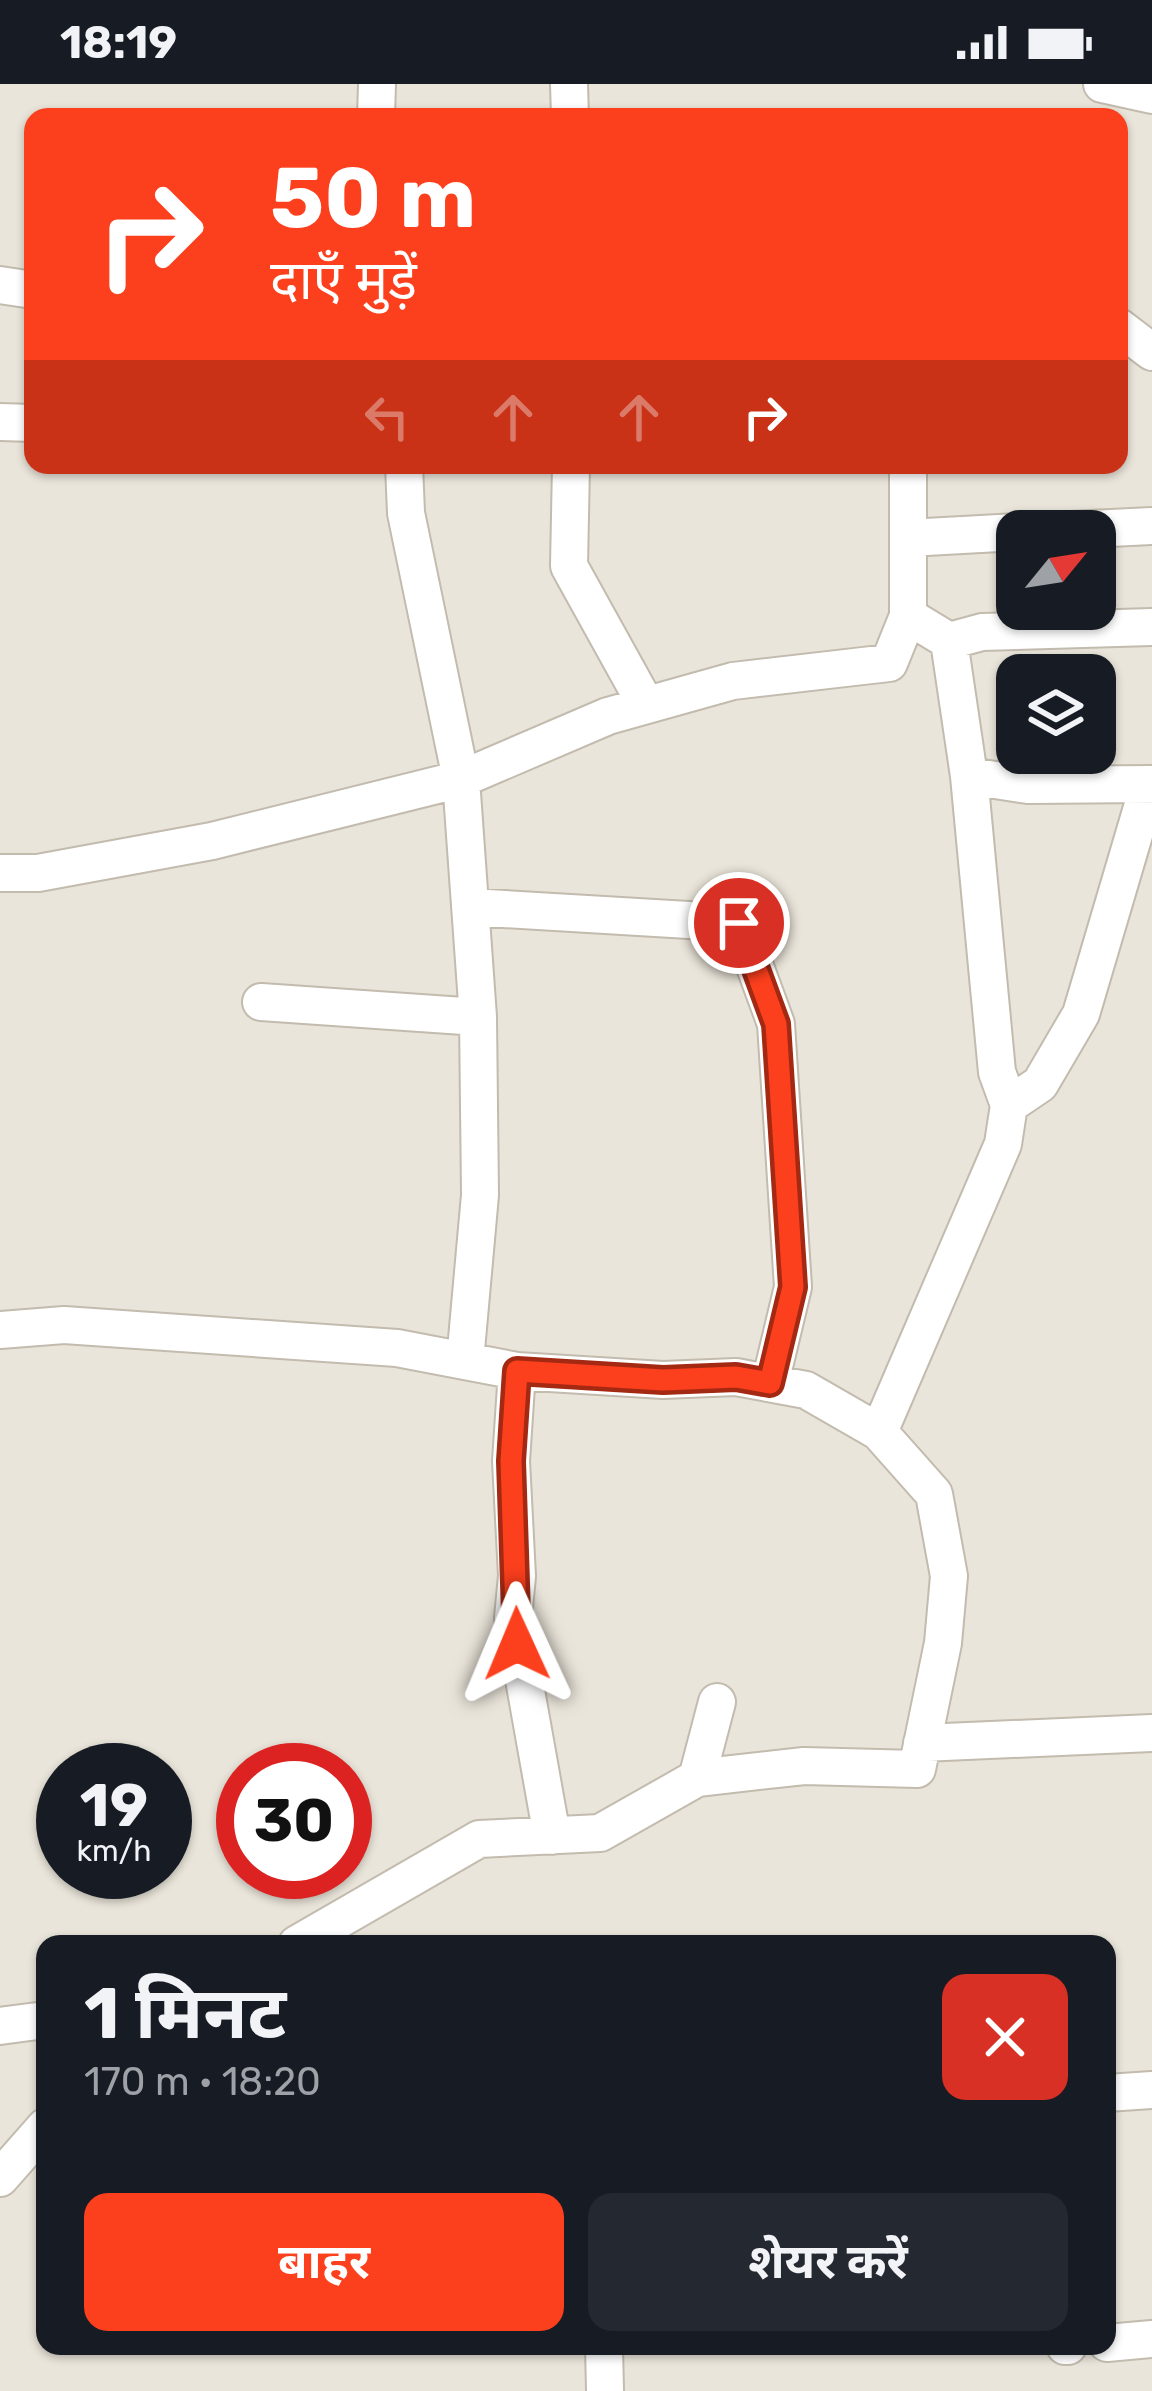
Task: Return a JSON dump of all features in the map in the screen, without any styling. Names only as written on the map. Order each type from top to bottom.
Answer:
[{"type":"street","points":[[1102,84],[1152,95]]},
{"type":"street","points":[[1128,334],[1152,352]]},
{"type":"street","points":[[404,474],[406,513],[461,779],[478,1017],[480,1195],[465,1361]]},
{"type":"street","points":[[571,474],[569,566],[646,705]]},
{"type":"street","points":[[0,873],[38,873],[212,841],[461,779],[646,705],[734,681],[889,663],[908,616],[908,474]]},
{"type":"street","points":[[1116,528],[1152,526]]},
{"type":"street","points":[[908,538],[996,533]]},
{"type":"street","points":[[908,616],[949,641],[982,632],[1152,627]]},
{"type":"street","points":[[879,1432],[1003,1144],[1010,1105],[998,1072],[970,776],[949,641]]},
{"type":"street","points":[[970,776],[1028,785],[1150,784],[1081,1014],[1040,1084],[1010,1105]]},
{"type":"street","points":[[470,907],[739,923],[776,1024],[793,1287],[770,1383]]},
{"type":"street","points":[[261,1002],[478,1017]]},
{"type":"street","points":[[0,1330],[64,1325],[397,1348],[517,1371],[663,1380],[736,1377],[806,1390],[879,1432],[934,1494],[949,1576],[943,1643],[916,1769],[804,1766],[697,1778],[601,1833],[479,1839],[314,1935]]},
{"type":"street","points":[[517,1371],[513,1618],[552,1836]]},
{"type":"street","points":[[697,1778],[717,1702]]},
{"type":"street","points":[[922,1743],[1152,1733]]},
{"type":"street","points":[[0,2026],[36,2021]]},
{"type":"street","points":[[1116,2092],[1152,2090]]},
{"type":"street","points":[[1116,2342],[1152,2339]]},
{"type":"street","points":[[604,2355],[604,2391]]},
{"type":"shaded area","points":[[0,84],[1152,84],[1152,2391],[0,2391]]},
{"type":"route","points":[[517,1644],[511,1461],[517,1371],[663,1380],[736,1377],[770,1383],[793,1287],[776,1024],[739,923]]}]
